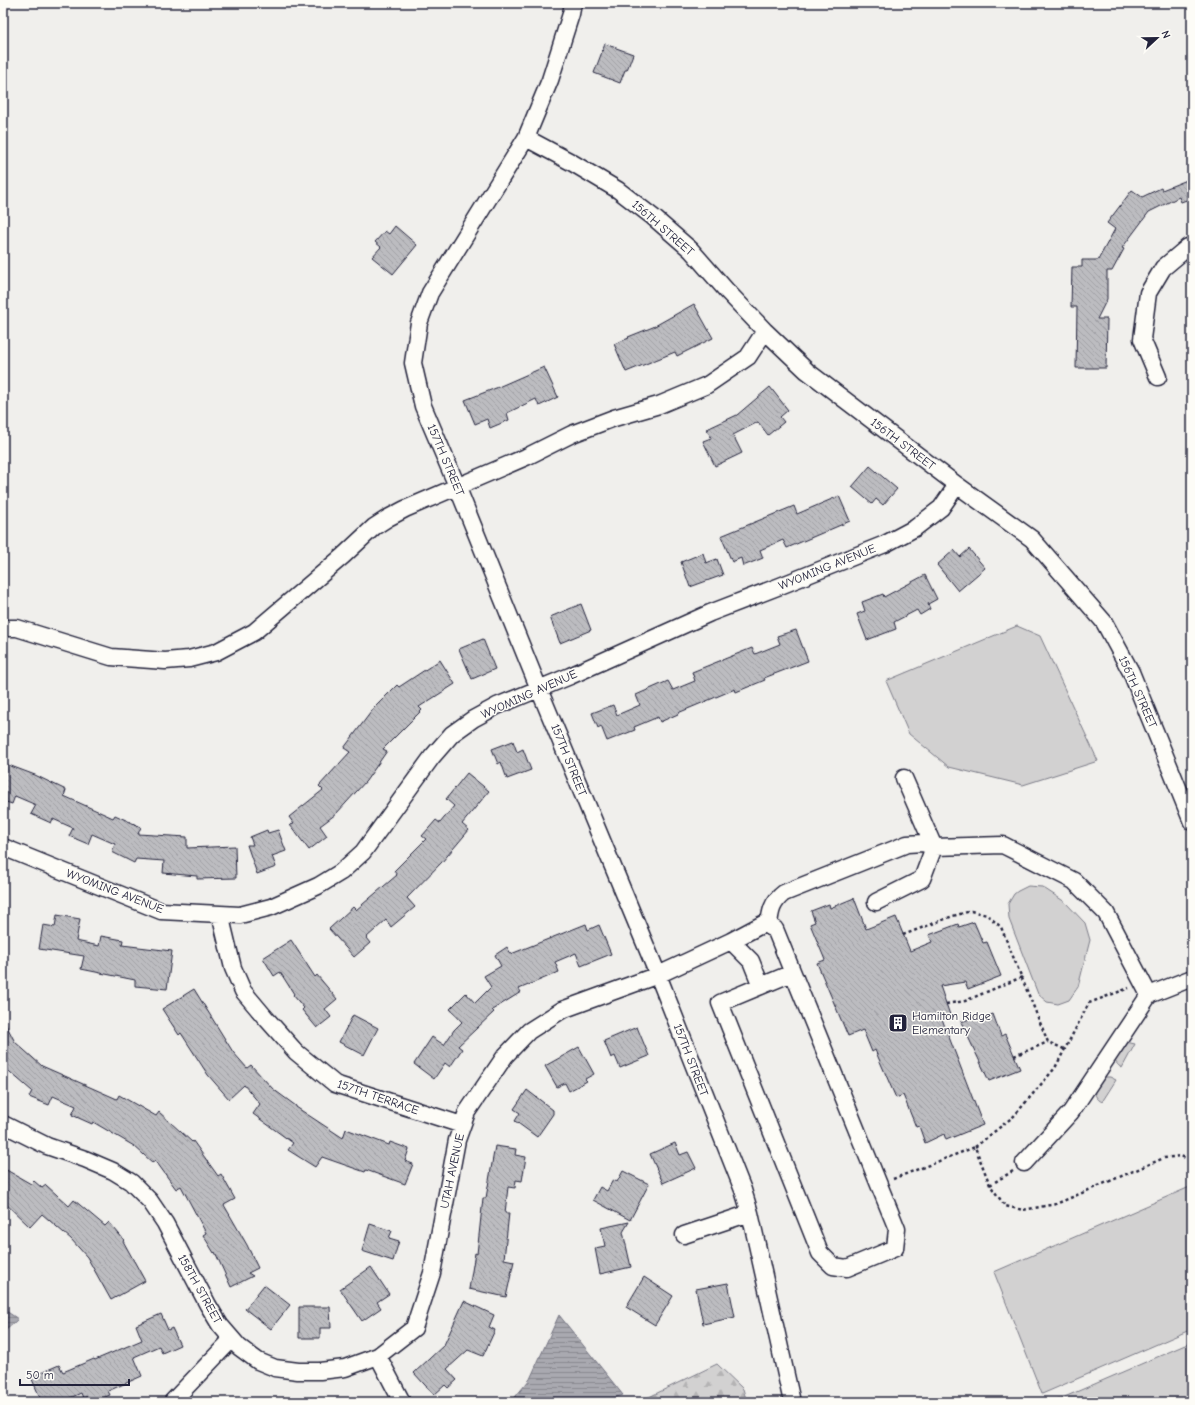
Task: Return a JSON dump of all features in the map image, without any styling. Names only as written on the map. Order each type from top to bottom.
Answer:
[{"type":"street","name":"157TH STREET","points":[[573,3],[571,14],[550,80],[526,138],[430,293],[419,323],[414,363],[423,406],[658,975],[743,1190],[750,1213],[792,1402]]},
{"type":"street","name":"156TH STREET","points":[[526,138],[571,162],[618,190],[653,217],[691,250],[765,331],[807,371],[957,485],[1032,539],[1104,622],[1132,672],[1192,822]]},
{"type":"street","points":[[1158,378],[1142,339],[1148,293],[1163,268],[1188,247],[1192,246]]},
{"type":"street","points":[[3,628],[17,628],[111,657],[165,662],[189,659],[216,652],[248,635],[264,624],[343,556],[374,527],[388,518],[457,486],[526,457],[572,434],[614,418],[659,405],[707,385],[748,357],[765,331]]},
{"type":"street","name":"WYOMING AVENUE","points":[[3,846],[162,911],[240,915],[271,908],[318,886],[341,872],[363,852],[432,757],[452,734],[473,719],[497,706],[710,613],[885,544],[914,528],[941,508],[957,485]]},
{"type":"street","points":[[876,902],[922,879],[934,847],[904,778]]},
{"type":"street","points":[[792,973],[720,1003],[820,1253],[833,1266],[847,1268],[895,1248],[897,1229],[774,929],[769,926],[772,906],[779,897],[784,893],[907,844],[923,843],[934,847],[1002,844],[1074,881],[1106,913],[1149,995]]},
{"type":"street","name":"157TH TERRACE","points":[[220,914],[233,968],[243,991],[296,1052],[335,1084],[462,1125]]},
{"type":"street","name":"UTAH AVENUE","points":[[378,1356],[414,1328],[432,1273],[457,1140],[462,1125],[467,1112],[505,1056],[529,1031],[562,1010],[658,975],[731,941],[763,924],[769,926]]},
{"type":"street","points":[[731,941],[751,961],[761,986]]},
{"type":"street","points":[[1024,1163],[1071,1112],[1149,995],[1192,978]]},
{"type":"street","name":"158TH STREET","points":[[3,1124],[47,1146],[113,1170],[131,1182],[150,1201],[165,1223],[220,1325],[239,1347],[258,1361],[275,1368],[298,1371],[320,1371],[345,1368],[378,1356]]},
{"type":"street","points":[[684,1235],[750,1213]]},
{"type":"street","points":[[172,1402],[232,1339]]},
{"type":"street","points":[[378,1356],[402,1402]]},
{"type":"path","points":[[903,935],[959,914],[971,911],[986,914],[1001,927],[1048,1042],[1064,1049]]},
{"type":"path","points":[[946,1004],[965,1000],[1022,977]]},
{"type":"path","points":[[974,1147],[1014,1116],[1055,1068],[1089,1003],[1127,989],[1142,981]]},
{"type":"path","points":[[1014,1056],[1048,1042]]},
{"type":"path","points":[[990,1185],[1024,1163]]},
{"type":"green space","points":[[1017,626],[1040,636],[1098,761],[1023,785],[949,767],[909,734],[886,681]]},
{"type":"green space","points":[[1028,886],[1042,887],[1065,902],[1085,923],[1090,940],[1078,987],[1069,1000],[1058,1004],[1047,1002],[1038,994],[1009,919],[1008,904],[1014,894]]},
{"type":"green space","points":[[1126,1042],[1135,1044],[1122,1068],[1116,1063],[1114,1057]]},
{"type":"green space","points":[[1103,1077],[1110,1077],[1116,1080],[1102,1102],[1096,1097],[1094,1090]]},
{"type":"green space","points":[[1192,1186],[1192,1329],[1042,1394],[994,1272]]},
{"type":"green space","points":[[1192,1342],[1192,1402],[1053,1402]]},
{"type":"green space","points":[[717,1364],[743,1389],[747,1402],[634,1402],[649,1397]]},
{"type":"shaded area","points":[[3,1309],[18,1319],[3,1333]]},
{"type":"shaded area","points":[[559,1315],[623,1395],[601,1402],[511,1402],[530,1379]]},
{"type":"building","points":[[605,44],[633,54],[620,83],[594,73]]},
{"type":"building","points":[[1192,178],[1192,198],[1181,202],[1179,197],[1149,212],[1122,248],[1124,249],[1112,271],[1107,271],[1107,299],[1097,319],[1107,319],[1106,368],[1076,368],[1077,307],[1071,307],[1072,267],[1082,267],[1082,260],[1098,260],[1115,229],[1107,223],[1132,190],[1142,197],[1161,188],[1162,190]]},
{"type":"building","points":[[395,226],[417,245],[393,274],[372,257],[381,247],[375,242],[385,231],[389,234]]},
{"type":"building","points":[[694,304],[713,338],[677,356],[675,352],[626,372],[614,344],[653,327]]},
{"type":"building","points":[[544,367],[558,397],[539,406],[536,399],[507,413],[509,420],[490,428],[487,419],[475,424],[465,400]]},
{"type":"building","points":[[770,387],[788,410],[780,417],[784,422],[768,435],[758,422],[733,435],[742,453],[715,466],[703,441],[711,438],[707,429],[737,415]]},
{"type":"building","points":[[870,466],[897,489],[883,505],[876,499],[872,504],[852,487]]},
{"type":"building","points":[[839,496],[850,521],[787,548],[783,540],[760,550],[763,558],[743,566],[741,558],[732,562],[721,536],[794,506],[797,514]]},
{"type":"building","points":[[969,549],[985,568],[958,591],[937,565],[954,550],[960,557]]},
{"type":"building","points":[[703,553],[706,563],[717,559],[723,575],[690,587],[681,562]]},
{"type":"building","points":[[925,575],[937,599],[928,604],[930,609],[920,615],[917,610],[894,622],[896,629],[867,640],[857,614],[865,611],[862,602],[883,594],[884,597]]},
{"type":"building","points":[[581,604],[591,630],[560,643],[550,617]]},
{"type":"building","points":[[796,630],[808,661],[764,678],[765,680],[736,692],[735,689],[660,722],[658,717],[634,727],[635,730],[607,741],[601,726],[598,728],[592,713],[613,705],[617,715],[640,705],[636,695],[668,681],[673,690],[695,681],[692,672],[752,648],[755,654],[780,644],[777,636]]},
{"type":"building","points":[[483,639],[495,669],[472,679],[459,649]]},
{"type":"building","points":[[440,660],[455,684],[419,707],[422,710],[383,749],[387,751],[366,781],[336,814],[320,826],[327,836],[309,850],[290,825],[294,824],[289,817],[323,790],[319,786],[350,752],[344,748],[374,708],[397,685],[399,687]]},
{"type":"building","points":[[513,741],[517,752],[523,749],[531,770],[507,779],[501,762],[498,764],[492,749]]},
{"type":"building","points":[[3,763],[35,775],[66,790],[64,796],[113,818],[115,815],[141,827],[138,834],[187,837],[187,848],[235,846],[236,878],[197,879],[197,876],[163,873],[164,861],[136,859],[134,863],[112,852],[115,844],[92,834],[88,844],[69,836],[73,828],[53,819],[51,823],[31,814],[36,805],[15,796],[12,804],[3,801]]},
{"type":"building","points":[[467,773],[489,791],[462,824],[469,830],[442,862],[407,898],[415,907],[391,927],[386,920],[366,938],[370,943],[354,957],[329,929],[353,907],[356,910],[397,875],[394,871],[426,839],[422,836],[436,820],[440,823],[454,806],[446,799]]},
{"type":"building","points":[[267,830],[268,833],[278,830],[286,851],[272,856],[276,867],[257,874],[247,845],[253,845],[250,837]]},
{"type":"building","name":"Hamilton Ridge Elementary","points":[[854,898],[866,929],[896,917],[910,951],[932,942],[929,935],[958,924],[959,927],[974,922],[983,943],[987,942],[1001,976],[968,989],[965,982],[940,986],[950,1015],[942,1019],[983,1125],[946,1140],[944,1134],[925,1143],[919,1126],[916,1127],[903,1095],[896,1098],[875,1050],[872,1052],[863,1030],[848,1036],[817,963],[825,960],[810,924],[815,922],[811,911],[829,904],[830,908]]},
{"type":"building","points":[[57,915],[80,919],[76,941],[99,946],[101,936],[123,940],[122,945],[172,951],[167,989],[135,986],[135,980],[81,969],[84,956],[39,949],[43,925],[55,927]]},
{"type":"building","points":[[586,924],[588,930],[599,925],[611,954],[581,966],[576,953],[555,962],[559,972],[519,989],[521,992],[492,1010],[494,1012],[458,1046],[462,1049],[450,1067],[445,1063],[434,1079],[414,1064],[432,1037],[444,1045],[454,1030],[462,1022],[450,1009],[466,993],[475,1003],[491,987],[484,976],[501,966],[495,955],[507,947],[511,954]]},
{"type":"building","points":[[291,940],[315,977],[317,975],[337,999],[325,1009],[331,1017],[317,1028],[302,1010],[304,1008],[293,995],[294,994],[280,972],[274,976],[263,958]]},
{"type":"building","points":[[194,989],[233,1052],[247,1068],[251,1065],[273,1089],[296,1107],[343,1138],[346,1129],[389,1145],[390,1142],[409,1149],[405,1161],[413,1164],[405,1184],[366,1170],[365,1172],[322,1157],[315,1167],[288,1150],[293,1143],[253,1114],[260,1104],[244,1085],[229,1099],[208,1075],[181,1033],[179,1035],[162,1009]]},
{"type":"building","points":[[993,1014],[1001,1036],[1005,1034],[1020,1069],[989,1081],[961,1022],[977,1016],[978,1020]]},
{"type":"building","points":[[353,1015],[378,1028],[364,1055],[339,1042]]},
{"type":"building","points":[[3,1019],[15,1042],[42,1066],[117,1099],[119,1095],[156,1116],[159,1112],[192,1142],[193,1141],[218,1176],[221,1174],[235,1199],[224,1205],[247,1245],[258,1268],[248,1273],[253,1276],[231,1287],[215,1252],[214,1253],[203,1235],[206,1233],[181,1186],[176,1189],[155,1160],[153,1163],[134,1146],[93,1122],[92,1124],[72,1115],[76,1106],[53,1096],[49,1105],[29,1097],[32,1091],[3,1066]]},
{"type":"building","points":[[637,1027],[649,1056],[620,1068],[615,1056],[611,1058],[604,1041]]},
{"type":"building","points":[[579,1047],[594,1074],[585,1079],[587,1081],[569,1091],[565,1083],[557,1087],[545,1066]]},
{"type":"building","points":[[527,1090],[553,1110],[553,1114],[537,1137],[515,1121],[520,1113],[514,1109]]},
{"type":"building","points":[[675,1143],[680,1155],[688,1152],[696,1168],[663,1183],[650,1154]]},
{"type":"building","points":[[495,1146],[516,1149],[515,1155],[526,1157],[522,1181],[516,1180],[515,1188],[508,1187],[505,1213],[509,1213],[504,1259],[514,1261],[506,1297],[469,1289],[475,1253],[477,1254],[483,1198],[486,1198]]},
{"type":"building","points":[[3,1168],[31,1184],[34,1181],[42,1188],[46,1185],[69,1206],[74,1200],[105,1226],[109,1222],[124,1240],[123,1241],[145,1281],[111,1300],[87,1257],[71,1239],[42,1214],[30,1227],[3,1201]]},
{"type":"building","points":[[623,1171],[649,1184],[630,1220],[593,1200],[600,1187],[607,1191],[613,1180],[617,1182]]},
{"type":"building","points":[[629,1222],[623,1232],[631,1267],[600,1274],[595,1248],[605,1246],[601,1228]]},
{"type":"building","points":[[370,1224],[392,1231],[389,1238],[399,1241],[393,1261],[362,1251]]},
{"type":"building","points":[[371,1267],[389,1294],[377,1302],[381,1308],[362,1321],[340,1289]]},
{"type":"building","points":[[644,1277],[673,1296],[655,1325],[626,1307]]},
{"type":"building","points":[[728,1283],[735,1317],[703,1324],[696,1289]]},
{"type":"building","points":[[264,1285],[290,1305],[271,1329],[245,1309]]},
{"type":"building","points":[[464,1301],[494,1315],[489,1327],[495,1330],[483,1356],[468,1350],[447,1369],[457,1380],[448,1388],[445,1385],[434,1395],[414,1373],[444,1345]]},
{"type":"building","points":[[299,1307],[330,1307],[331,1328],[320,1328],[320,1338],[299,1338]]},
{"type":"building","points":[[161,1314],[168,1330],[172,1328],[180,1345],[162,1353],[159,1346],[134,1357],[142,1376],[108,1391],[110,1395],[93,1402],[90,1402],[88,1396],[83,1398],[81,1393],[61,1402],[42,1402],[31,1377],[59,1365],[63,1372],[142,1340],[136,1325]]},
{"type":"place","name":"Hamilton Ridge Elementary","points":[[898,1023]]}]
